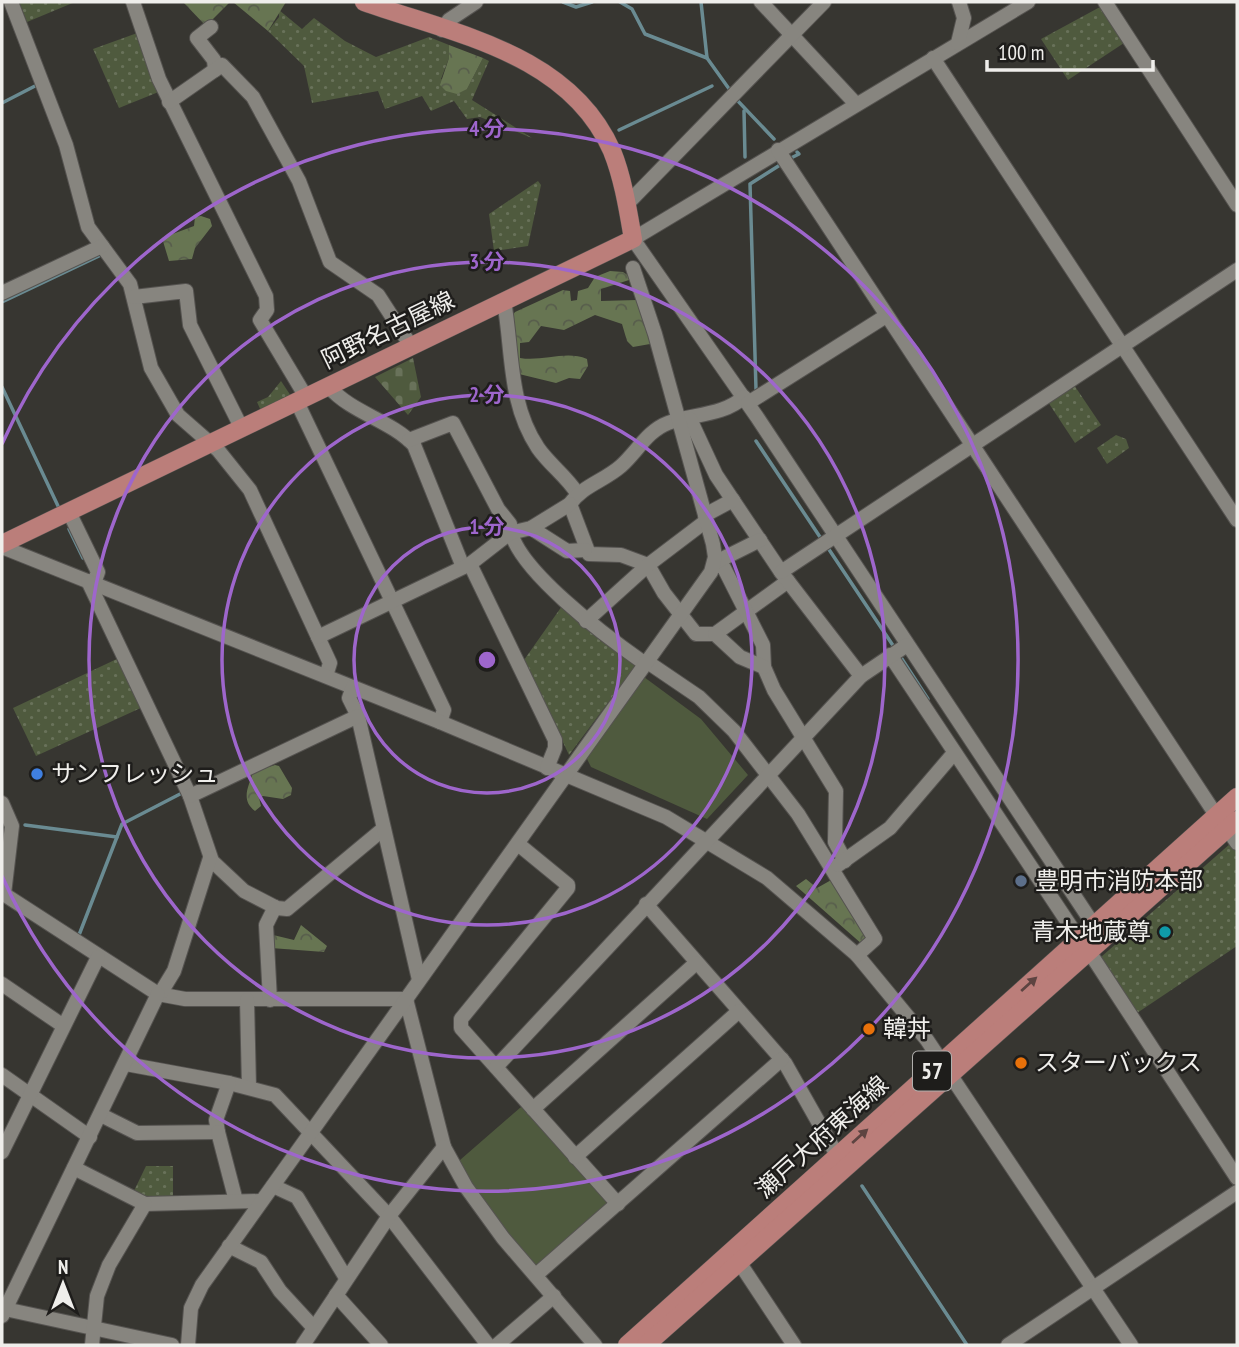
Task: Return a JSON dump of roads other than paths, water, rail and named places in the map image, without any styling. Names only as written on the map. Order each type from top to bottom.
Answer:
[{"type":"main road","points":[[364,2],[526,61],[567,87],[598,125],[612,152],[627,204],[633,239]]},
{"type":"main road","name":"阿野名古屋線","points":[[2,545],[633,239]]},
{"type":"main road","name":"瀬戸大府東海線","points":[[646,1345],[1099,932],[1230,827],[1237,797]]},
{"type":"main road","name":"瀬戸大府東海線","points":[[627,1345],[837,1156],[947,1069]]},
{"type":"street","points":[[11,2],[66,145],[88,228],[124,272],[134,297],[151,368],[178,415],[211,444],[250,490],[330,663],[326,676]]},
{"type":"street","points":[[133,2],[169,102],[266,296],[267,310],[260,320],[302,399],[444,710],[440,722]]},
{"type":"street","points":[[442,30],[449,20],[476,2]]},
{"type":"street","points":[[761,2],[856,104]]},
{"type":"street","points":[[627,204],[824,2]]},
{"type":"street","points":[[958,43],[964,18],[959,2]]},
{"type":"street","points":[[1028,2],[633,239],[746,400],[1099,932]]},
{"type":"street","points":[[1105,2],[1237,205]]},
{"type":"street","points":[[211,27],[197,38],[214,60],[215,71]]},
{"type":"street","points":[[933,58],[1237,520]]},
{"type":"street","points":[[169,102],[222,65],[253,97],[299,181],[330,262],[378,295],[411,346]]},
{"type":"street","points":[[778,150],[973,447],[1230,827]]},
{"type":"street","points":[[2,293],[102,246]]},
{"type":"street","points":[[633,268],[685,420],[713,544],[714,563]]},
{"type":"street","points":[[505,301],[507,347],[519,408],[539,450],[573,499],[585,550],[589,554],[621,555],[648,565],[680,617],[696,634],[715,634],[747,613],[785,577],[835,537],[1237,270]]},
{"type":"street","points":[[134,297],[186,291],[190,325],[242,429]]},
{"type":"street","points":[[318,637],[466,566],[510,533],[531,528],[622,465],[650,435],[665,424],[746,400],[886,316]]},
{"type":"street","points":[[329,387],[343,400],[387,423],[414,446],[466,566],[555,740],[547,768]]},
{"type":"street","points":[[685,420],[733,500],[785,577],[861,676]]},
{"type":"street","points":[[409,440],[453,423],[498,509],[510,524],[510,533],[533,568],[586,621],[699,697],[734,731],[798,814],[875,939],[857,955]]},
{"type":"street","points":[[586,621],[648,565],[706,518],[733,500]]},
{"type":"street","points":[[69,512],[98,572],[91,582]]},
{"type":"street","points":[[531,528],[567,551],[585,550]]},
{"type":"street","points":[[188,1345],[195,1296],[260,1201],[568,776],[645,662],[680,617],[714,563],[760,540]]},
{"type":"street","points":[[2,545],[440,722],[666,817],[708,840],[766,878],[857,955],[911,1019],[1131,1345]]},
{"type":"street","points":[[714,563],[724,568],[763,645],[764,667],[836,792],[835,842],[845,861]]},
{"type":"street","points":[[91,582],[190,796],[210,858],[244,891],[275,907],[287,909],[382,830]]},
{"type":"street","points":[[715,634],[740,657],[764,667]]},
{"type":"street","points":[[496,1067],[861,676],[907,645]]},
{"type":"street","points":[[890,655],[1237,1178]]},
{"type":"street","points":[[353,687],[349,698],[358,716],[382,830],[419,980]]},
{"type":"street","points":[[190,796],[358,716]]},
{"type":"street","points":[[832,870],[890,828],[954,753]]},
{"type":"street","points":[[2,803],[12,826],[3,894],[159,994],[185,999],[406,999]]},
{"type":"street","points":[[1017,848],[1035,837]]},
{"type":"street","points":[[518,844],[568,885],[568,888],[461,1020],[461,1028],[618,1204]]},
{"type":"street","points":[[172,1345],[3,1312],[159,994],[174,971],[210,858]]},
{"type":"street","points":[[646,904],[782,1059],[825,1129],[837,1156]]},
{"type":"street","points":[[270,1000],[266,925],[275,907]]},
{"type":"street","points":[[2,1152],[62,1025],[98,957]]},
{"type":"street","points":[[533,1109],[696,963]]},
{"type":"street","points":[[2,984],[62,1025]]},
{"type":"street","points":[[406,999],[444,1147],[466,1187],[594,1345]]},
{"type":"street","points":[[247,1000],[249,1087]]},
{"type":"street","points":[[575,1157],[738,1011]]},
{"type":"street","points":[[536,1275],[782,1059]]},
{"type":"street","points":[[126,1064],[249,1087],[275,1095],[389,1216],[488,1345]]},
{"type":"street","points":[[2,1075],[90,1137]]},
{"type":"street","points":[[229,1083],[216,1120],[236,1201]]},
{"type":"street","points":[[101,1115],[137,1133],[218,1132]]},
{"type":"street","points":[[303,1345],[389,1216],[444,1147]]},
{"type":"street","points":[[74,1168],[145,1204],[260,1201]]},
{"type":"street","points":[[273,1186],[297,1197],[346,1278]]},
{"type":"street","points":[[1008,1345],[1237,1192]]},
{"type":"street","points":[[92,1345],[97,1296],[108,1265],[145,1204]]},
{"type":"street","points":[[229,1246],[261,1262],[280,1291],[314,1328]]},
{"type":"street","points":[[739,1262],[794,1345]]},
{"type":"street","points":[[336,1295],[381,1345]]},
{"type":"street","points":[[497,1345],[554,1296]]},
{"type":"waterway","points":[[563,2],[576,7],[592,2]]},
{"type":"waterway","points":[[620,2],[632,9],[645,34],[707,58]]},
{"type":"waterway","points":[[701,2],[707,58],[732,93]]},
{"type":"waterway","points":[[2,103],[35,86]]},
{"type":"waterway","points":[[619,130],[712,86]]},
{"type":"waterway","points":[[736,99],[774,139]]},
{"type":"waterway","points":[[744,111],[745,157]]},
{"type":"waterway","points":[[791,158],[799,154],[797,152]]},
{"type":"waterway","points":[[756,389],[750,184],[780,165]]},
{"type":"waterway","points":[[2,302],[99,256]]},
{"type":"waterway","points":[[2,387],[58,506]]},
{"type":"waterway","points":[[756,441],[820,537]]},
{"type":"waterway","points":[[69,529],[83,558]]},
{"type":"waterway","points":[[828,548],[894,647]]},
{"type":"waterway","points":[[900,656],[928,699]]},
{"type":"waterway","points":[[79,935],[122,824],[182,793]]},
{"type":"waterway","points":[[25,825],[117,837]]},
{"type":"waterway","points":[[862,1186],[967,1345]]},
{"type":"place","name":"サンフレッシュ","points":[[37,774]]},
{"type":"place","name":"豊明市消防本部","points":[[1021,881]]},
{"type":"place","name":"青木地蔵尊","points":[[1165,932]]},
{"type":"place","name":"韓丼","points":[[869,1029]]},
{"type":"place","name":"スターバックス","points":[[1021,1063]]}]
